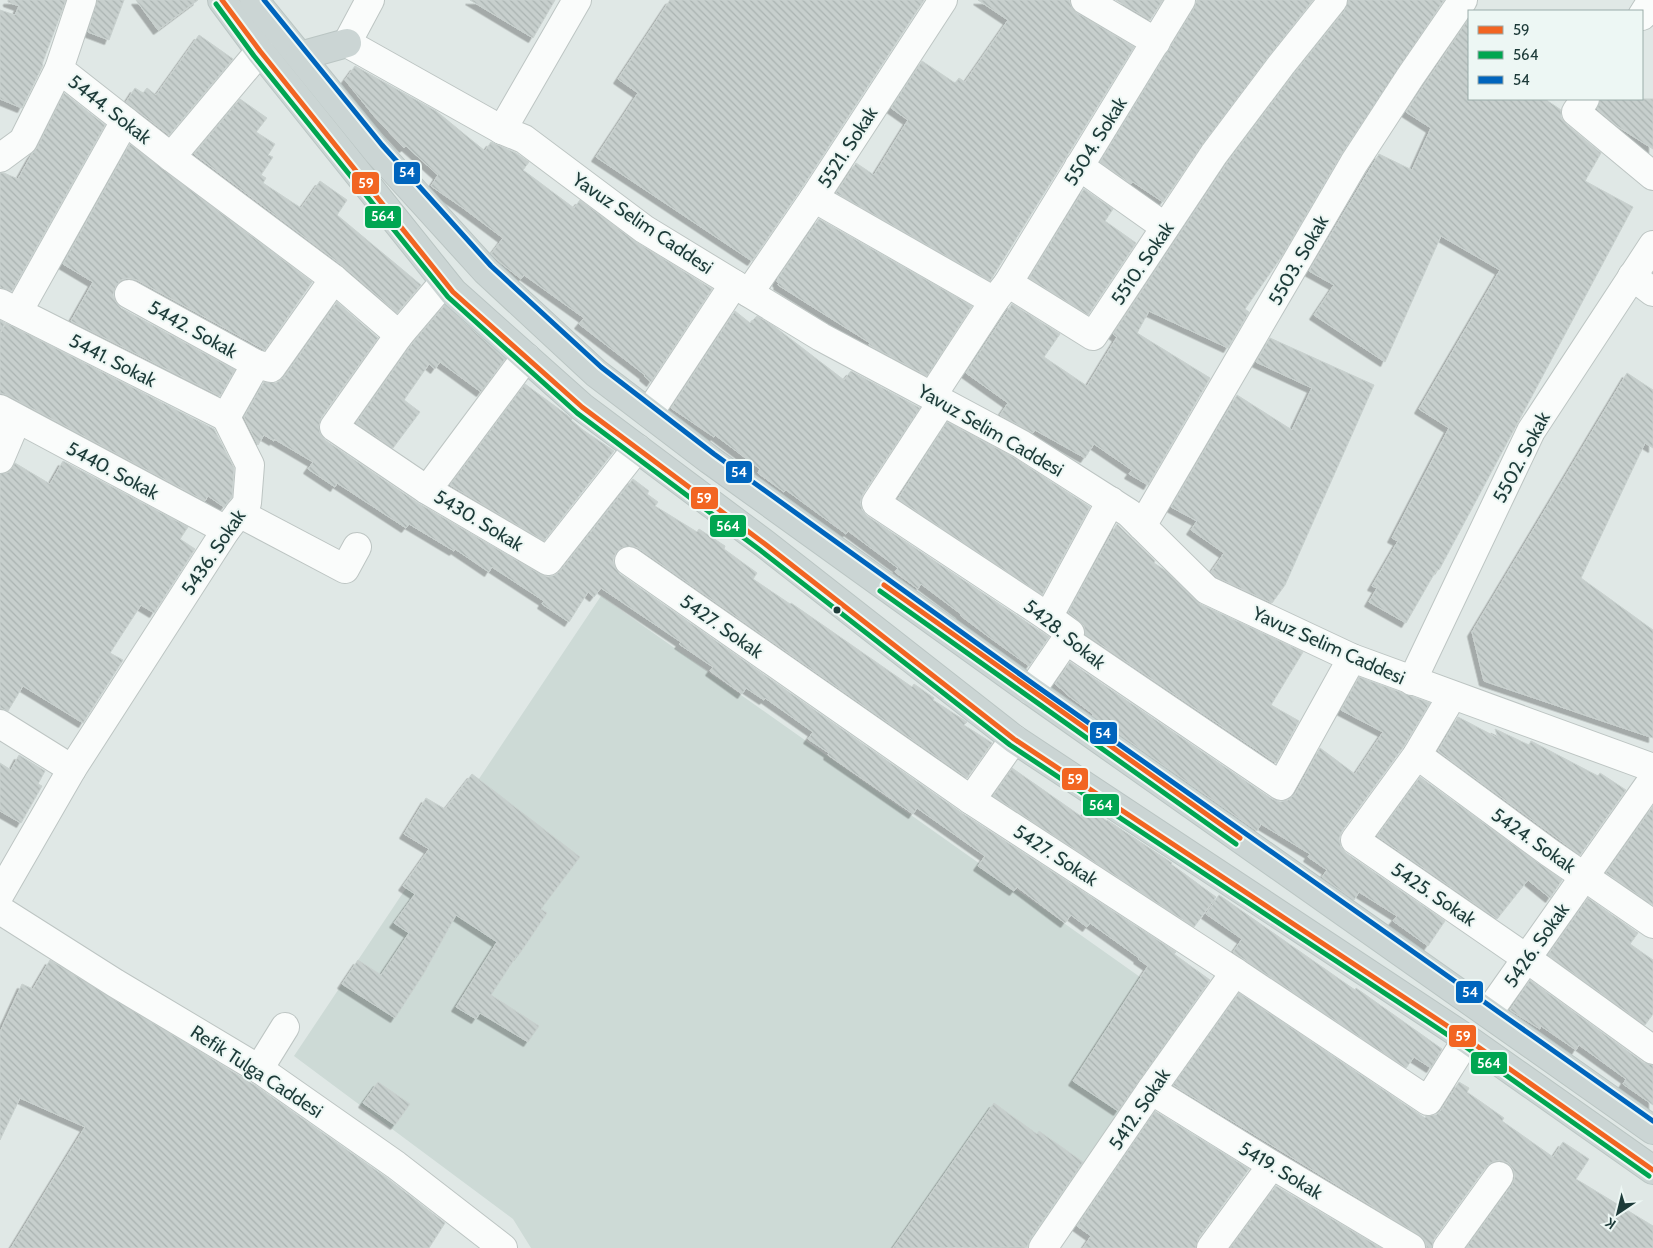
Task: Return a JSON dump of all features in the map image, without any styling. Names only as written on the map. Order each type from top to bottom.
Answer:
[{"type":"main road","points":[[222,0],[260,51],[444,282],[582,407],[765,544],[1014,739],[1467,1039],[1653,1170]]},
{"type":"main road","points":[[254,0],[376,150],[486,270],[596,373],[710,460],[1031,692],[1653,1130]]},
{"type":"main road","points":[[300,56],[347,43]]},
{"type":"street","name":"5444. Sokak","points":[[82,0],[59,69],[171,158],[334,279]]},
{"type":"street","points":[[347,43],[370,0]]},
{"type":"street","points":[[502,130],[577,0]]},
{"type":"street","name":"5521. Sokak","points":[[649,413],[742,288],[814,198],[943,0]]},
{"type":"street","points":[[1085,0],[1156,42]]},
{"type":"street","name":"5504. Sokak","points":[[1001,292],[1181,0]]},
{"type":"street","name":"5510. Sokak","points":[[1001,292],[1092,336],[1214,154],[1333,0]]},
{"type":"street","name":"5503. Sokak","points":[[1142,526],[1354,164],[1410,77],[1463,0]]},
{"type":"street","points":[[1643,14],[1652,0]]},
{"type":"street","name":"Yavuz Selim Caddesi","points":[[347,43],[502,130],[524,140],[644,229],[821,337],[1021,444],[1130,513],[1207,590],[1352,658],[1653,768]]},
{"type":"street","points":[[171,158],[260,51]]},
{"type":"street","points":[[0,158],[23,140],[59,69]]},
{"type":"street","points":[[1584,100],[1576,112],[1653,176]]},
{"type":"street","points":[[9,308],[125,121]]},
{"type":"street","points":[[1079,166],[1165,227]]},
{"type":"street","points":[[814,198],[1001,292],[937,399]]},
{"type":"street","name":"5502. Sokak","points":[[1412,681],[1531,431],[1643,284],[1653,245]]},
{"type":"street","points":[[226,417],[256,364],[271,368],[334,279],[399,335]]},
{"type":"street","points":[[427,490],[334,427],[399,335],[444,282]]},
{"type":"street","name":"5442. Sokak","points":[[129,294],[256,364]]},
{"type":"street","name":"5441. Sokak","points":[[9,308],[226,417]]},
{"type":"street","name":"5430. Sokak","points":[[526,357],[427,490],[548,561],[637,448]]},
{"type":"street","name":"5428. Sokak","points":[[937,399],[876,503],[1048,617],[1070,633],[1066,640],[1281,786],[1352,658]]},
{"type":"street","points":[[0,459],[8,414]]},
{"type":"street","name":"5440. Sokak","points":[[8,414],[233,521],[345,569],[357,547]]},
{"type":"street","name":"5436. Sokak","points":[[0,894],[72,769],[233,521],[247,503],[250,465],[226,417]]},
{"type":"street","points":[[1048,617],[1111,501]]},
{"type":"street","name":"5427. Sokak","points":[[629,561],[971,800],[1236,972],[1428,1101],[1467,1039]]},
{"type":"street","points":[[1031,692],[1066,640]]},
{"type":"street","name":"5425. Sokak","points":[[1452,696],[1417,755],[1356,840],[1526,958],[1653,1050]]},
{"type":"street","points":[[0,724],[72,769]]},
{"type":"street","points":[[971,800],[1014,739]]},
{"type":"street","name":"5424. Sokak","points":[[1417,755],[1550,853],[1653,924]]},
{"type":"street","name":"5426. Sokak","points":[[1488,1013],[1653,779]]},
{"type":"street","name":"Refik Tulga Caddesi","points":[[0,910],[115,983],[259,1070],[396,1165],[503,1248]]},
{"type":"street","name":"5412. Sokak","points":[[1043,1248],[1151,1090],[1236,972]]},
{"type":"street","points":[[259,1070],[284,1028]]},
{"type":"street","name":"5419. Sokak","points":[[1151,1090],[1411,1248]]},
{"type":"street","points":[[1211,1248],[1272,1165]]},
{"type":"street","points":[[1447,1248],[1499,1176]]},
{"type":"shaded area","points":[[601,596],[1198,1018],[1035,1248],[531,1248],[513,1219],[294,1056]]},
{"type":"building","points":[[8,0],[66,0],[43,65],[22,108],[0,99],[0,10],[15,15],[19,6],[8,2]]},
{"type":"building","points":[[97,0],[124,0],[109,40],[88,32]]},
{"type":"building","points":[[136,0],[198,0],[158,30]]},
{"type":"building","points":[[470,0],[555,0],[533,38]]},
{"type":"building","points":[[670,0],[924,0],[752,261],[596,157],[638,93],[618,79]]},
{"type":"building","points":[[978,0],[1069,0],[1072,8],[1077,13],[1134,47],[990,281],[836,193],[856,163],[874,175],[908,120],[891,108],[922,61],[955,83],[959,78],[965,82],[1008,20]]},
{"type":"building","points":[[1116,0],[1163,0],[1150,20]]},
{"type":"building","points":[[1197,0],[1313,0],[1202,145],[1163,202],[1133,182],[1131,184],[1100,162],[1194,8]]},
{"type":"building","points":[[1348,0],[1444,0],[1341,155],[1282,256],[1245,309],[1249,312],[1228,348],[1149,311],[1137,333],[1210,378],[1148,485],[1129,474],[1132,470],[1094,444],[1085,458],[1035,430],[1033,433],[1000,415],[1008,403],[966,373],[1012,304],[1060,334],[1044,357],[1087,386],[1117,337],[1113,334],[1227,163],[1345,10]]},
{"type":"building","points":[[1468,19],[1468,100],[1546,100],[1561,110],[1561,117],[1566,124],[1601,153],[1585,181],[1633,207],[1439,570],[1437,569],[1406,623],[1369,602],[1377,588],[1372,586],[1398,541],[1392,538],[1449,428],[1419,409],[1500,270],[1441,236],[1385,362],[1314,315],[1334,285],[1309,271],[1379,154],[1412,170],[1431,128],[1406,112]]},
{"type":"building","points":[[199,35],[233,59],[169,135],[126,102],[135,88],[143,93],[147,88],[156,95]]},
{"type":"building","points":[[355,66],[436,111],[485,151],[491,142],[516,153],[529,162],[523,170],[574,208],[580,200],[636,242],[712,289],[651,382],[645,375],[579,324],[584,318],[524,275],[521,279],[491,254],[503,238],[431,186],[438,175],[406,146],[404,148],[374,116],[345,80]]},
{"type":"building","points":[[64,93],[105,125],[12,291],[0,288],[0,173],[18,179],[37,148]]},
{"type":"building","points":[[240,99],[267,118],[256,132],[275,144],[268,155],[273,157],[261,175],[266,178],[263,183],[301,208],[320,181],[347,200],[337,215],[421,285],[397,313],[343,266],[194,154]]},
{"type":"building","points":[[1653,99],[1653,149],[1617,126],[1597,109],[1600,100]]},
{"type":"building","points":[[130,144],[312,282],[265,350],[137,280],[128,278],[121,280],[116,286],[113,295],[121,308],[235,370],[220,396],[71,321],[93,282],[63,264]]},
{"type":"building","points":[[1084,189],[1113,209],[1105,221],[1136,243],[1088,315],[1029,278]]},
{"type":"building","points":[[819,219],[972,306],[927,376],[869,345],[870,343],[778,285],[778,278]]},
{"type":"building","points":[[337,302],[378,338],[321,418],[319,425],[320,433],[325,440],[418,503],[548,577],[560,571],[633,479],[649,491],[647,494],[658,502],[655,506],[697,532],[699,529],[725,546],[724,549],[757,573],[753,579],[912,687],[914,684],[934,698],[933,700],[967,722],[964,725],[992,743],[967,778],[638,548],[631,546],[623,547],[616,552],[613,560],[620,574],[962,813],[1176,952],[1174,954],[1210,980],[1118,1111],[1073,1081],[1148,966],[1139,958],[1090,923],[1087,927],[1071,915],[1065,923],[1017,887],[1014,891],[978,866],[985,856],[917,808],[913,814],[828,755],[829,753],[808,739],[813,732],[765,698],[764,700],[746,688],[742,694],[710,671],[713,667],[679,644],[681,642],[601,588],[594,597],[588,592],[569,622],[542,604],[544,601],[492,567],[489,572],[455,549],[454,551],[409,524],[406,528],[337,483],[335,487],[308,469],[313,462],[274,439],[274,441],[264,435],[258,445],[244,417],[264,382],[276,383],[284,377]]},
{"type":"building","points":[[445,305],[505,359],[481,392],[440,362],[435,369],[429,364],[404,400],[420,412],[393,448],[356,423],[411,345]]},
{"type":"building","points":[[735,311],[750,323],[757,316],[775,327],[844,380],[851,371],[920,408],[863,494],[860,502],[862,510],[867,516],[1049,637],[1029,666],[921,584],[918,589],[895,572],[898,568],[848,531],[846,534],[786,490],[784,492],[758,473],[760,469],[715,435],[714,437],[671,408]]},
{"type":"building","points":[[0,320],[5,323],[1,332],[6,323],[214,429],[234,468],[232,497],[224,507],[208,496],[205,501],[0,393]]},
{"type":"building","points":[[1270,338],[1374,385],[1285,585],[1272,603],[1216,577],[1211,572],[1224,553],[1191,530],[1197,521],[1171,507],[1237,395],[1292,430],[1312,388],[1256,362]]},
{"type":"building","points":[[1627,373],[1653,390],[1653,448],[1645,443],[1581,578],[1653,630],[1653,738],[1484,681],[1472,632]]},
{"type":"building","points":[[525,384],[567,415],[583,430],[614,451],[544,541],[450,485]]},
{"type":"building","points":[[947,422],[1013,457],[1090,507],[1042,595],[898,499]]},
{"type":"building","points":[[63,461],[188,527],[180,539],[195,549],[154,613],[141,605],[110,653],[123,660],[83,723],[23,686],[8,711],[0,708],[0,474],[9,472],[15,463],[50,484]]},
{"type":"building","points":[[1117,524],[1155,561],[1154,563],[1166,571],[1200,604],[1303,652],[1271,705],[1299,721],[1276,763],[1085,634],[1084,626],[1068,612]]},
{"type":"building","points":[[1070,662],[1272,799],[1280,802],[1288,800],[1295,794],[1320,748],[1355,774],[1383,732],[1341,710],[1359,677],[1430,703],[1404,746],[1342,831],[1339,839],[1341,847],[1346,853],[1445,921],[1428,946],[1393,921],[1397,916],[1359,892],[1354,900],[1322,877],[1327,870],[1308,857],[1310,854],[1261,824],[1257,831],[1092,715],[1055,684]]},
{"type":"building","points":[[1458,717],[1498,738],[1495,729],[1529,745],[1531,741],[1598,776],[1600,773],[1626,790],[1580,855],[1438,751]]},
{"type":"building","points":[[19,755],[45,771],[38,784],[42,786],[21,823],[0,811],[0,763],[11,770]]},
{"type":"building","points":[[1012,768],[1082,817],[1088,808],[1107,820],[1172,863],[1216,897],[1194,927],[993,796]]},
{"type":"building","points":[[472,774],[580,857],[541,909],[547,913],[491,995],[539,1026],[528,1042],[480,1013],[476,1019],[456,1007],[497,942],[456,915],[424,973],[395,1018],[342,984],[358,960],[381,975],[409,933],[394,923],[415,894],[403,886],[429,849],[404,834],[426,798],[445,809]]},
{"type":"building","points":[[1420,777],[1562,880],[1550,898],[1528,880],[1497,919],[1377,836]]},
{"type":"building","points":[[1653,806],[1653,905],[1606,873]]},
{"type":"building","points":[[1219,895],[1442,1049],[1431,1068],[1414,1057],[1406,1068],[1233,952],[1242,939],[1206,914]]},
{"type":"building","points":[[1588,898],[1638,933],[1630,944],[1653,960],[1653,1014],[1645,1025],[1548,955]]},
{"type":"building","points":[[50,960],[256,1086],[387,1178],[445,1223],[429,1248],[11,1248],[85,1127],[20,1098],[0,1140],[0,1032],[22,984],[33,989]]},
{"type":"building","points":[[1530,980],[1644,1063],[1653,1065],[1653,1105],[1623,1084],[1626,1079],[1579,1045],[1576,1050],[1541,1026],[1540,1029],[1510,1010]]},
{"type":"building","points":[[1239,993],[1425,1118],[1426,1116],[1436,1115],[1441,1110],[1459,1082],[1469,1088],[1467,1092],[1504,1118],[1502,1121],[1553,1157],[1563,1142],[1589,1159],[1576,1179],[1653,1226],[1653,1248],[1466,1248],[1512,1185],[1515,1177],[1513,1169],[1508,1163],[1500,1160],[1492,1162],[1486,1167],[1434,1239],[1432,1248],[1427,1248],[1425,1241],[1419,1235],[1173,1085]]},
{"type":"building","points":[[378,1082],[410,1104],[395,1125],[363,1103]]},
{"type":"building","points":[[994,1103],[1037,1134],[1039,1131],[1083,1162],[1030,1239],[1027,1247],[893,1248]]},
{"type":"building","points":[[1155,1111],[1249,1169],[1198,1239],[1196,1248],[1083,1248],[1091,1236],[1077,1226]]},
{"type":"building","points":[[1276,1186],[1381,1248],[1230,1248]]},
{"type":"transit line","name":"59","points":[[222,0],[260,51],[453,292],[582,407],[765,544],[1014,739],[1467,1039],[1653,1170]]},
{"type":"transit line","name":"54","points":[[264,0],[382,145],[491,266],[601,367],[714,454],[1035,685],[1653,1121]]},
{"type":"transit line","name":"564","points":[[216,4],[254,56],[448,297],[577,413],[760,550],[1010,745],[1463,1045],[1649,1176]]},
{"type":"transit line","name":"59","points":[[884,585],[1240,838]]},
{"type":"transit line","name":"564","points":[[880,591],[1236,844]]}]
